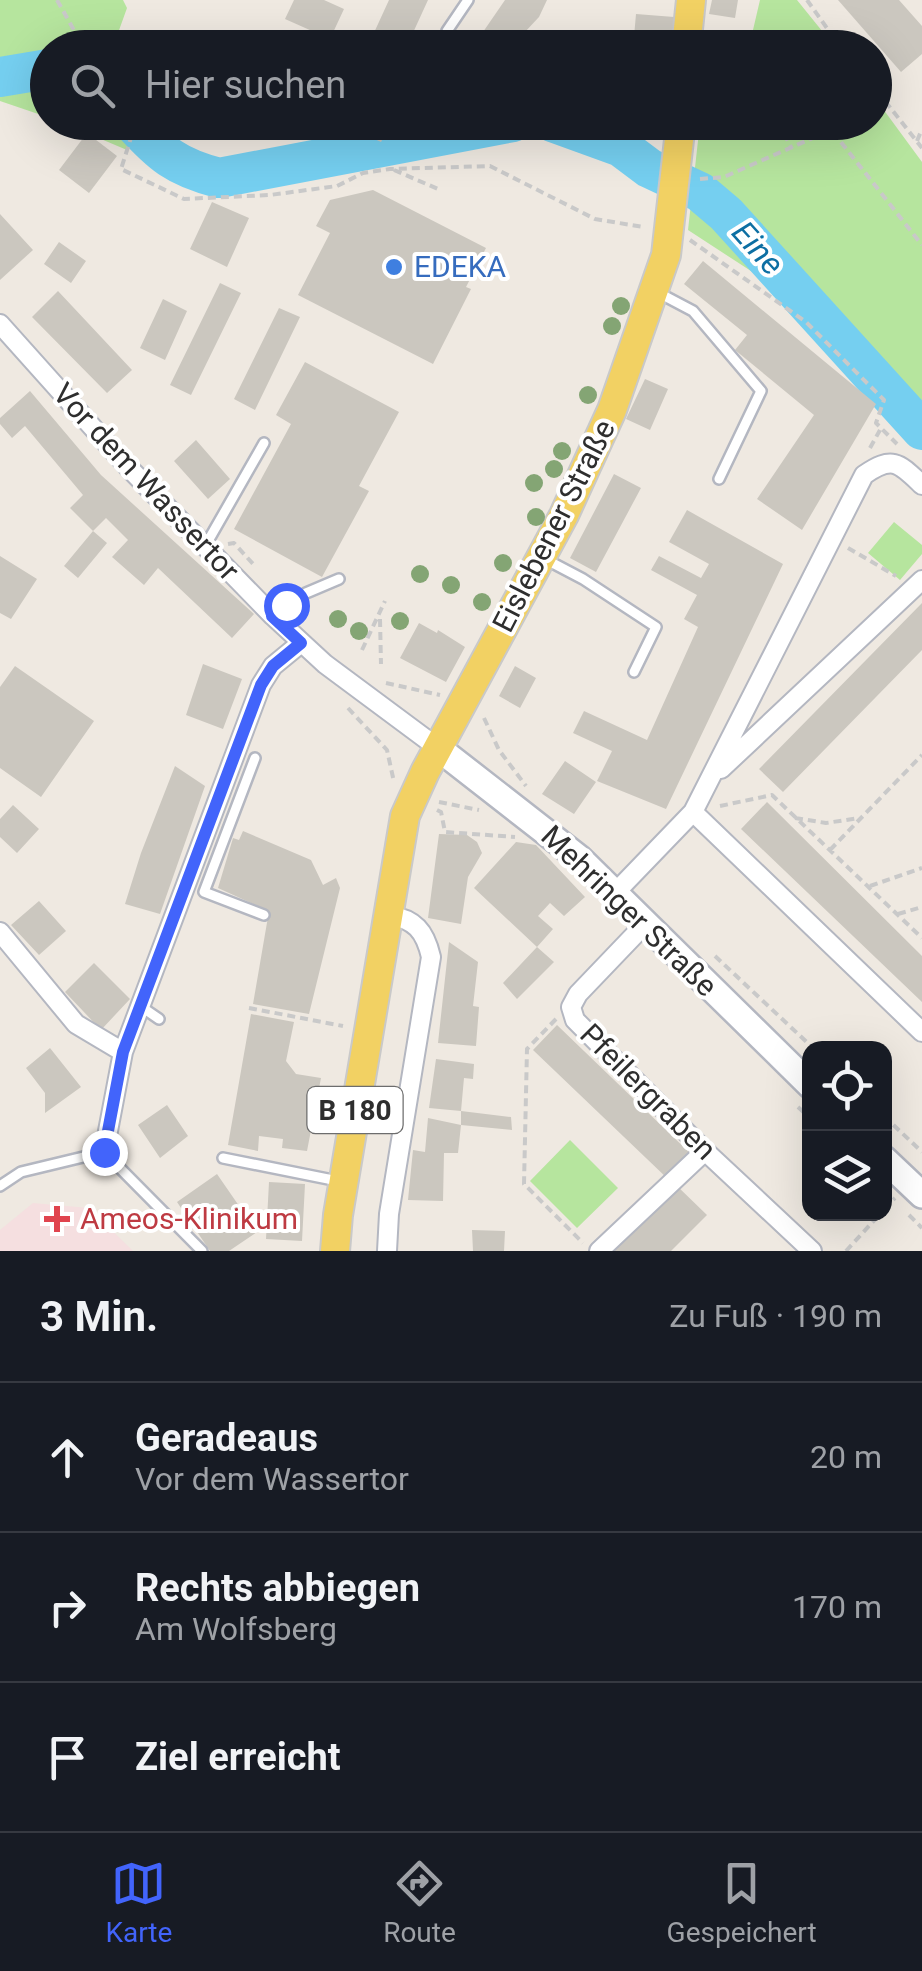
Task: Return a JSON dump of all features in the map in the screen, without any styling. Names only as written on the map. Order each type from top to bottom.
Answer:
[{"type":"main road","points":[[688,30],[691,0]]},
{"type":"main road","name":"Eislebener Straße","points":[[335,1251],[400,836],[413,796],[542,558],[602,436],[654,290],[671,226],[679,140]]},
{"type":"main road","name":"Mehringer Straße","points":[[438,748],[540,824],[614,894],[802,1094]]},
{"type":"main road","points":[[892,1167],[922,1196]]},
{"type":"street","name":"Vor dem Wassertor","points":[[0,324],[204,548],[272,616],[301,643],[438,748]]},
{"type":"street","points":[[614,894],[693,812],[864,474],[888,462],[900,464],[922,485]]},
{"type":"street","points":[[713,777],[919,583]]},
{"type":"street","points":[[104,1152],[123,1052],[261,685],[273,666],[301,643]]},
{"type":"street","points":[[693,812],[922,1032]]},
{"type":"street","points":[[387,1251],[389,1214],[432,957],[426,936],[414,923],[388,915]]},
{"type":"street","name":"Pfeilergraben","points":[[645,924],[578,994],[571,1007],[576,1020],[812,1251]]},
{"type":"street","points":[[0,932],[76,1024],[123,1052]]},
{"type":"street","points":[[595,1251],[706,1151]]},
{"type":"lane","points":[[448,30],[468,0]]},
{"type":"lane","points":[[654,290],[693,311],[761,391],[718,478]]},
{"type":"lane","points":[[204,548],[264,443]]},
{"type":"lane","points":[[542,558],[583,579],[656,627],[634,672]]},
{"type":"lane","points":[[272,616],[306,593],[339,579]]},
{"type":"lane","points":[[256,758],[204,892],[264,915]]},
{"type":"lane","points":[[142,1008],[159,1019]]},
{"type":"lane","points":[[0,1186],[21,1172],[104,1152],[202,1251]]},
{"type":"lane","points":[[223,1158],[343,1182]]},
{"type":"path","points":[[56,0],[74,30]]},
{"type":"path","points":[[807,0],[828,30]]},
{"type":"path","points":[[892,110],[922,148]]},
{"type":"path","points":[[916,140],[922,129]]},
{"type":"path","points":[[130,140],[121,169],[184,199],[270,196],[337,186],[363,172],[390,168],[490,166],[595,219],[671,226],[806,322],[884,400],[876,423],[908,456]]},
{"type":"path","points":[[787,140],[792,149]]},
{"type":"path","points":[[676,174],[724,177],[814,140]]},
{"type":"path","points":[[839,140],[922,245]]},
{"type":"path","points":[[390,168],[438,189]]},
{"type":"path","points":[[831,538],[919,583]]},
{"type":"path","points":[[362,650],[386,600]]},
{"type":"path","points":[[379,614],[381,664]]},
{"type":"path","points":[[348,708],[387,750],[394,783],[441,812],[445,832],[517,838]]},
{"type":"path","points":[[830,850],[922,755]]},
{"type":"path","points":[[693,812],[772,795],[922,938]]},
{"type":"path","points":[[413,796],[483,810]]},
{"type":"path","points":[[795,818],[826,823],[861,818]]},
{"type":"path","points":[[869,886],[922,868]]},
{"type":"path","points":[[898,914],[922,908]]},
{"type":"path","points":[[571,1007],[527,1048],[524,1184],[595,1251]]},
{"type":"path","points":[[249,1008],[368,1030]]},
{"type":"path","points":[[892,1124],[922,1152]]},
{"type":"path","points":[[846,1251],[874,1221]]},
{"type":"shaded area","name":"Ameos-Klinikum","points":[[33,1203],[89,1208],[133,1251],[0,1251],[0,1230]]},
{"type":"green space","points":[[0,0],[123,0],[127,8],[119,30],[30,30],[30,111],[0,101]]},
{"type":"green space","points":[[760,0],[797,0],[821,30],[753,30]]},
{"type":"green space","points":[[892,121],[922,162],[922,430],[884,380],[803,305],[688,230],[698,140],[892,140]]},
{"type":"green space","points":[[103,140],[130,140],[127,150]]},
{"type":"green space","points":[[894,522],[922,545],[922,554],[900,580],[868,553]]},
{"type":"green space","points":[[570,1140],[618,1188],[577,1228],[530,1181]]},
{"type":"building","points":[[294,0],[324,0],[344,9],[334,30],[310,30],[285,19]]},
{"type":"building","points":[[389,0],[428,0],[414,30],[375,30]]},
{"type":"building","points":[[505,0],[547,0],[527,30],[484,30]]},
{"type":"building","points":[[712,0],[738,0],[735,18],[709,14]]},
{"type":"building","points":[[838,0],[899,0],[922,26],[922,54],[901,72],[892,62],[892,30],[864,30]]},
{"type":"building","points":[[636,14],[674,17],[673,30],[635,30]]},
{"type":"building","points":[[82,140],[96,140],[117,156],[89,193],[59,170]]},
{"type":"building","name":"EDEKA","points":[[373,190],[486,248],[466,287],[471,289],[433,364],[298,295],[330,233],[316,226],[330,200]]},
{"type":"building","points":[[212,202],[249,218],[227,267],[190,249]]},
{"type":"building","points":[[0,214],[33,250],[0,280]]},
{"type":"building","points":[[59,242],[86,261],[71,283],[44,264]]},
{"type":"building","points":[[703,261],[876,404],[802,530],[757,499],[814,415],[735,350],[747,335],[684,284]]},
{"type":"building","points":[[220,283],[241,293],[191,395],[170,385]]},
{"type":"building","points":[[58,291],[132,370],[107,393],[32,317]]},
{"type":"building","points":[[163,299],[187,311],[165,360],[140,348]]},
{"type":"building","points":[[279,308],[300,317],[255,410],[234,399]]},
{"type":"building","points":[[305,362],[399,412],[359,486],[369,491],[322,577],[234,529],[291,424],[276,415]]},
{"type":"building","points":[[645,379],[668,389],[650,430],[626,419]]},
{"type":"building","points":[[30,391],[101,475],[254,614],[232,638],[158,568],[144,585],[112,557],[128,540],[106,518],[93,531],[70,508],[83,495],[25,426],[12,438],[0,424],[0,418]]},
{"type":"building","points":[[196,440],[230,479],[208,499],[174,461]]},
{"type":"building","points":[[614,474],[641,488],[596,572],[570,558]]},
{"type":"building","points":[[687,510],[783,564],[666,809],[597,781],[612,751],[573,733],[584,711],[647,740],[698,627],[684,619],[697,595],[651,570],[659,556],[701,578],[709,564],[669,542]]},
{"type":"building","points":[[93,531],[107,543],[78,578],[64,566]]},
{"type":"building","points":[[0,556],[37,579],[11,619],[0,613]]},
{"type":"building","points":[[922,603],[922,650],[783,792],[759,769]]},
{"type":"building","points":[[419,623],[465,647],[446,682],[400,658]]},
{"type":"building","points":[[203,664],[242,679],[223,729],[186,715]]},
{"type":"building","points":[[15,666],[94,721],[41,797],[0,768],[0,687]]},
{"type":"building","points":[[515,666],[536,678],[520,708],[499,696]]},
{"type":"building","points":[[565,761],[596,782],[574,814],[542,794]]},
{"type":"building","points":[[175,766],[205,786],[160,914],[125,904]]},
{"type":"building","points":[[767,802],[922,956],[922,1002],[741,829]]},
{"type":"building","points":[[13,805],[39,829],[17,853],[0,837],[0,819]]},
{"type":"building","points":[[243,831],[311,860],[323,885],[336,878],[340,888],[309,1014],[253,1004],[269,911],[218,888],[233,838],[239,840]]},
{"type":"building","points":[[439,834],[467,835],[477,842],[482,853],[468,877],[461,924],[428,918]]},
{"type":"building","points":[[516,842],[536,845],[585,897],[564,916],[550,903],[538,916],[553,929],[537,947],[474,888]]},
{"type":"building","points":[[39,901],[66,931],[39,955],[11,925]]},
{"type":"building","points":[[449,942],[478,962],[473,1006],[479,1007],[476,1046],[438,1043]]},
{"type":"building","points":[[537,947],[554,962],[517,999],[503,983]]},
{"type":"building","points":[[94,963],[130,999],[101,1030],[65,992]]},
{"type":"building","points":[[251,1014],[294,1022],[286,1061],[296,1074],[321,1078],[307,1151],[282,1148],[283,1139],[259,1136],[258,1151],[228,1145]]},
{"type":"building","points":[[557,1025],[693,1156],[669,1180],[533,1050]]},
{"type":"building","points":[[50,1048],[81,1087],[45,1113],[45,1093],[26,1068]]},
{"type":"building","points":[[436,1059],[474,1064],[473,1079],[464,1078],[461,1111],[429,1108]]},
{"type":"building","points":[[167,1105],[188,1136],[160,1158],[138,1125]]},
{"type":"building","points":[[461,1111],[511,1117],[512,1130],[461,1125]]},
{"type":"building","points":[[428,1118],[461,1125],[458,1153],[444,1153],[443,1201],[408,1200],[413,1150],[425,1152]]},
{"type":"building","points":[[217,1174],[257,1232],[229,1251],[210,1251],[177,1202]]},
{"type":"building","points":[[269,1182],[305,1184],[302,1241],[266,1239]]},
{"type":"building","points":[[675,1184],[707,1215],[671,1251],[609,1251]]},
{"type":"building","points":[[472,1230],[505,1231],[504,1251],[473,1251]]},
{"type":"waterway","name":"Eine","points":[[0,77],[30,72]]},
{"type":"waterway","name":"Eine","points":[[149,140],[170,158],[219,178],[418,140]]},
{"type":"waterway","name":"Eine","points":[[602,140],[700,192],[726,214],[922,430]]},
{"type":"place","name":"EDEKA","points":[[394,267]]},
{"type":"place","name":"Ameos-Klinikum","points":[[57,1219]]},
{"type":"route","points":[[104,1152],[123,1052],[261,685],[273,666],[301,643],[272,616],[286,605]]}]
